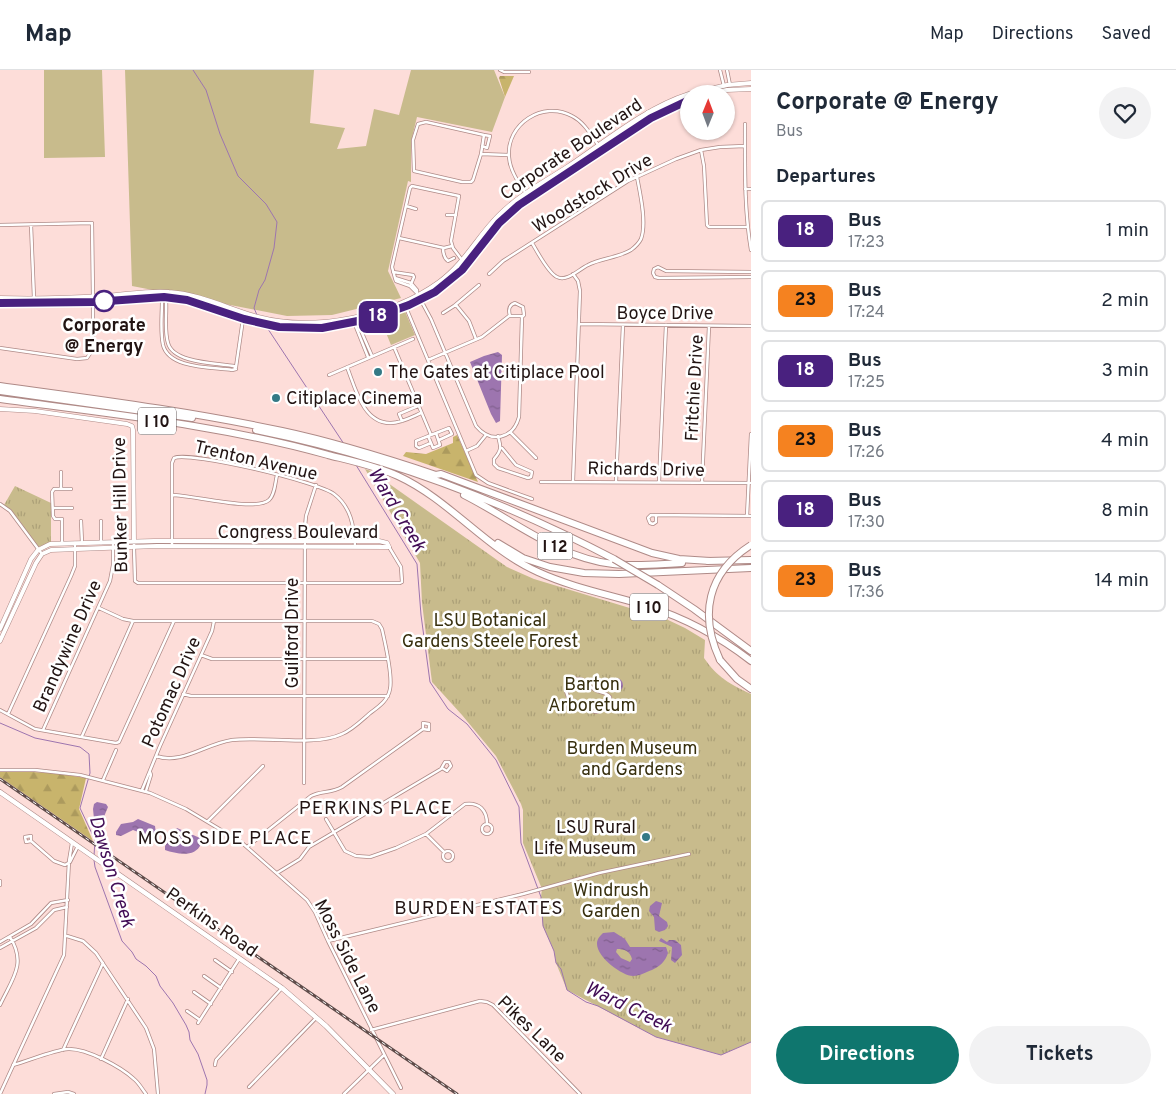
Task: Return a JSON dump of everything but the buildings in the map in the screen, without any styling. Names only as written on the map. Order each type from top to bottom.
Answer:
[{"type":"highway","points":[[0,386],[229,420],[326,441],[436,474],[538,518],[548,525]]},
{"type":"highway","name":"I 10","points":[[0,391],[218,422],[276,434],[376,460],[453,486],[548,525],[614,559],[694,609],[751,651]]},
{"type":"highway","name":"I 10","points":[[0,398],[254,436],[313,450],[390,472],[426,491],[524,566],[563,582],[649,607],[686,621],[715,636],[751,661]]},
{"type":"highway","name":"I 12","points":[[415,473],[464,495],[553,545],[582,558],[612,564],[636,565],[751,560]]},
{"type":"highway","points":[[436,474],[441,474],[652,554],[679,559],[710,561]]},
{"type":"highway","points":[[475,530],[523,558],[572,572],[600,574],[751,568]]},
{"type":"highway","points":[[751,545],[732,559],[715,585],[711,597],[708,622],[711,637],[720,660],[737,679],[751,689]]},
{"type":"main road","name":"Perkins Road","points":[[0,792],[282,988],[317,1017],[393,1094]]},
{"type":"street","points":[[500,70],[504,72],[529,72]]},
{"type":"street","points":[[720,70],[724,85]]},
{"type":"street","points":[[727,70],[730,84]]},
{"type":"street","name":"Corporate Boulevard","points":[[724,85],[751,83]]},
{"type":"street","points":[[735,90],[751,89]]},
{"type":"street","name":"Corporate Boulevard","points":[[0,298],[164,292],[198,298],[240,312],[274,320],[298,322],[323,322],[388,308],[439,282],[462,260],[499,215],[527,194],[598,146],[680,99]]},
{"type":"street","name":"Corporate Boulevard","points":[[0,304],[94,302],[164,297],[187,300],[246,320],[279,327],[310,328],[356,322],[399,310],[435,292],[451,280],[471,259],[499,223],[514,209],[649,116],[680,104]]},
{"type":"street","points":[[530,199],[513,173],[508,155],[512,136],[521,123],[533,115],[549,111],[566,113],[578,119],[602,150]]},
{"type":"street","points":[[482,146],[487,148],[490,136],[421,122],[418,124],[414,140],[414,171],[462,182],[471,182],[481,154],[482,146],[484,135]]},
{"type":"street","points":[[746,124],[745,190],[747,227],[751,250]]},
{"type":"street","name":"Woodstock Drive","points":[[489,274],[503,261],[637,177],[676,158],[701,150],[745,146]]},
{"type":"street","points":[[701,150],[704,166],[707,225],[709,227],[747,227]]},
{"type":"street","points":[[481,154],[508,155]]},
{"type":"street","points":[[532,243],[555,277],[562,279],[569,277],[593,262],[630,251],[641,239],[642,232],[642,202],[637,177]]},
{"type":"street","points":[[745,184],[751,184]]},
{"type":"street","points":[[462,260],[452,246],[451,241],[459,198],[457,195],[414,186],[410,188],[392,272],[395,278],[417,290],[417,294],[431,319],[476,426],[486,435],[498,436],[510,432],[514,428],[519,416],[523,306],[515,303],[511,305],[509,308],[510,316]]},
{"type":"street","points":[[745,190],[751,189]]},
{"type":"street","points":[[406,206],[416,209]]},
{"type":"street","points":[[447,215],[456,216]]},
{"type":"street","points":[[0,225],[92,223],[94,302],[94,346],[90,355],[84,359],[0,348]]},
{"type":"street","points":[[31,224],[34,304]]},
{"type":"street","points":[[399,238],[443,248],[452,246]]},
{"type":"street","points":[[443,248],[448,261],[454,258]]},
{"type":"street","points":[[751,272],[666,271],[658,267],[654,269],[653,273],[659,278],[751,277]]},
{"type":"street","points":[[392,272],[413,275],[410,285]]},
{"type":"street","points":[[573,274],[578,281],[580,291],[573,481]]},
{"type":"street","points":[[443,313],[480,285]]},
{"type":"street","points":[[164,292],[162,302],[163,343],[165,350],[173,359],[182,363],[236,369]]},
{"type":"street","points":[[58,303],[58,300],[63,297]]},
{"type":"street","points":[[164,297],[166,300],[169,347],[176,355],[183,358],[234,366],[236,369]]},
{"type":"street","points":[[456,305],[469,322],[476,340]]},
{"type":"street","points":[[407,310],[476,475],[480,479],[532,499]]},
{"type":"street","points":[[355,316],[370,357]]},
{"type":"street","points":[[428,360],[482,337],[510,316],[522,318]]},
{"type":"street","points":[[236,369],[246,320]]},
{"type":"street","points":[[162,324],[167,324]]},
{"type":"street","name":"Boyce Drive","points":[[579,324],[751,326]]},
{"type":"street","points":[[616,482],[623,325]]},
{"type":"street","points":[[659,482],[666,325]]},
{"type":"street","name":"Fritchie Drive","points":[[702,482],[709,326]]},
{"type":"street","points":[[329,375],[413,339]]},
{"type":"street","points":[[165,350],[169,347]]},
{"type":"street","points":[[394,347],[422,413],[433,448],[440,445],[436,433]]},
{"type":"street","points":[[182,363],[183,358]]},
{"type":"street","points":[[347,367],[368,413],[384,422],[392,424],[422,413]]},
{"type":"street","points":[[402,421],[399,414],[419,406]]},
{"type":"street","name":"Bunker Hill Drive","points":[[0,408],[35,411],[132,426],[136,582],[304,583]]},
{"type":"street","points":[[431,443],[418,448],[415,443],[449,428],[452,434],[439,440]]},
{"type":"street","points":[[510,432],[536,458]]},
{"type":"street","points":[[656,516],[749,516],[751,434]]},
{"type":"street","points":[[466,451],[477,446],[486,435]]},
{"type":"street","points":[[498,436],[502,448],[516,465],[532,472],[531,477],[528,478],[498,468],[494,464],[494,459],[501,452],[502,448]]},
{"type":"street","name":"Trenton Avenue","points":[[172,495],[172,463],[174,458],[179,456],[277,474],[316,485],[334,494],[341,501],[352,520],[355,543]]},
{"type":"street","points":[[61,472],[61,489]]},
{"type":"street","points":[[172,546],[172,495],[188,495],[227,503],[264,504],[273,494],[277,474]]},
{"type":"street","name":"Richards Drive","points":[[541,482],[750,483]]},
{"type":"street","name":"Guilford Drive","points":[[304,783],[305,522],[316,485]]},
{"type":"street","points":[[62,543],[62,519],[53,517],[52,490],[71,488]]},
{"type":"street","points":[[0,504],[10,511],[42,554],[0,641]]},
{"type":"street","points":[[52,508],[72,508]]},
{"type":"street","points":[[120,520],[121,543]]},
{"type":"street","points":[[81,521],[82,543]]},
{"type":"street","points":[[101,521],[101,543]]},
{"type":"street","points":[[216,540],[216,546]]},
{"type":"street","name":"Congress Boulevard","points":[[38,550],[48,545],[62,543],[216,540],[374,543],[389,547]]},
{"type":"street","points":[[261,540],[261,546]]},
{"type":"street","points":[[8,714],[72,576],[75,566],[75,543]]},
{"type":"street","name":"Brandywine Drive","points":[[43,730],[111,578],[113,543]]},
{"type":"street","name":"Congress Boulevard","points":[[42,554],[54,549],[261,546],[305,543]]},
{"type":"street","points":[[304,583],[402,582],[401,567],[389,547]]},
{"type":"street","points":[[0,629],[32,559],[38,550]]},
{"type":"street","points":[[99,608],[132,621],[372,621],[379,624],[382,629],[391,682],[388,696],[382,704],[352,729],[341,735],[326,739],[231,740],[207,746],[178,758],[168,759],[156,756]]},
{"type":"street","points":[[82,736],[132,621]]},
{"type":"street","points":[[0,710],[31,727],[119,742],[174,621]]},
{"type":"street","name":"Potomac Drive","points":[[144,791],[156,756],[212,631],[214,621]]},
{"type":"street","points":[[201,655],[212,659],[387,659]]},
{"type":"street","points":[[572,679],[584,680],[595,690],[608,694],[610,697],[610,700],[597,712],[582,706],[569,707],[566,688],[567,683],[572,679]]},
{"type":"street","points":[[183,694],[191,696],[388,696]]},
{"type":"street","points":[[247,847],[317,792],[336,790],[342,787],[423,730]]},
{"type":"street","points":[[103,780],[116,750]]},
{"type":"street","points":[[208,821],[263,766]]},
{"type":"street","points":[[277,873],[300,859],[309,847],[442,768]]},
{"type":"street","name":"Moss Side Lane","points":[[0,770],[35,770],[80,775],[144,791],[167,799],[208,821],[247,847],[307,900],[315,912],[371,1030],[402,1088]]},
{"type":"street","points":[[326,819],[345,851],[356,856],[370,857],[396,848],[426,834],[465,804],[473,803],[480,806],[486,812],[487,824],[491,826],[492,831],[486,835],[482,830],[484,825],[487,824]]},
{"type":"street","points":[[426,834],[444,852],[445,860],[452,859],[452,852],[444,852]]},
{"type":"street","points":[[31,841],[54,861],[65,864],[70,862],[78,846]]},
{"type":"street","points":[[0,1094],[64,955],[67,936],[70,848],[72,842]]},
{"type":"street","points":[[328,941],[535,892],[614,870],[689,854]]},
{"type":"street","points":[[0,942],[31,924],[51,903],[68,900]]},
{"type":"street","points":[[0,948],[36,928],[54,910],[68,907]]},
{"type":"street","points":[[67,936],[86,943],[104,962],[146,1028],[152,1040],[155,1056],[158,1094]]},
{"type":"street","points":[[0,1005],[19,961],[18,954],[9,937]]},
{"type":"street","points":[[187,1011],[199,1022],[240,958]]},
{"type":"street","points":[[215,960],[232,972]]},
{"type":"street","points":[[63,1050],[104,962]]},
{"type":"street","points":[[204,976],[222,988]]},
{"type":"street","points":[[215,1066],[216,1060],[282,988]]},
{"type":"street","points":[[194,992],[211,1004]]},
{"type":"street","points":[[101,1059],[128,999]]},
{"type":"street","name":"Pikes Lane","points":[[371,1030],[480,1001],[487,1002],[493,1005],[580,1094]]},
{"type":"street","points":[[249,1087],[317,1017]]},
{"type":"street","points":[[13,1065],[63,1050],[79,1050],[101,1059],[134,1078],[146,1094]]},
{"type":"street","points":[[344,1094],[384,1055]]},
{"type":"street","points":[[54,1094],[68,1092],[74,1094]]},
{"type":"green space","points":[[44,70],[102,70],[105,157],[44,158]]},
{"type":"green space","points":[[125,70],[314,70],[310,123],[345,128],[337,149],[366,146],[374,109],[399,115],[411,70],[494,70],[505,97],[492,132],[417,117],[411,142],[411,182],[408,181],[388,271],[401,298],[332,315],[287,316],[132,286]]},
{"type":"green space","points":[[500,76],[514,76],[505,97],[499,78]]},
{"type":"green space","points":[[404,309],[415,335],[391,345],[380,318]]},
{"type":"green space","points":[[457,435],[478,482],[403,456],[406,452],[426,454],[453,443],[453,437]]},
{"type":"green space","name":"Burden Museum and Gardens","points":[[365,469],[371,471],[507,567],[534,579],[666,619],[685,628],[705,640],[704,658],[719,676],[751,694],[751,1042],[721,1055],[656,1037],[567,990],[556,963],[554,951],[543,926],[540,904],[542,889],[523,843],[523,810],[521,804],[496,756],[432,682],[422,603],[420,563]]},
{"type":"green space","points":[[15,486],[51,503],[51,543],[38,547],[11,510],[4,505]]},
{"type":"green space","points":[[0,772],[54,773],[86,778],[79,809],[93,841],[0,777]]},
{"type":"water","points":[[498,352],[502,355],[500,421],[496,423],[470,362]]},
{"type":"water","points":[[613,678],[619,678],[623,685],[619,692],[613,692],[609,688],[609,682]]},
{"type":"water","points":[[97,802],[106,804],[108,807],[103,819],[98,822],[94,819],[93,809],[94,804]]},
{"type":"water","points":[[138,819],[155,826],[156,834],[151,837],[133,830],[121,836],[116,835],[121,824]]},
{"type":"water","points":[[177,828],[200,838],[201,844],[195,851],[185,854],[165,850],[165,846]]},
{"type":"water","points":[[656,901],[662,903],[659,916],[667,922],[668,926],[665,930],[659,932],[655,930],[654,917],[649,911],[650,906]]},
{"type":"water","points":[[614,932],[625,939],[630,947],[666,947],[668,953],[664,961],[655,968],[638,975],[628,975],[608,963],[599,951],[598,939],[603,933]],"holes":[[[617,949],[630,954],[632,959],[630,962],[621,958],[616,952]]]},
{"type":"water","points":[[661,938],[667,942],[675,940],[681,945],[682,955],[675,963],[671,960],[672,947],[659,941]]},
{"type":"waterway","name":"Ward Creek","points":[[193,70],[206,90],[220,134],[238,176],[266,204],[277,222],[274,248],[265,280],[259,290],[254,308],[257,315]]},
{"type":"waterway","name":"Ward Creek","points":[[266,326],[344,444]]},
{"type":"waterway","name":"Ward Creek","points":[[356,465],[417,564],[421,615],[430,682],[448,709],[467,724],[496,760],[519,807],[521,843],[541,897],[543,926],[554,951],[556,963],[561,969],[567,990],[586,1002],[598,1006],[656,1037],[721,1055],[751,1042]]},
{"type":"waterway","name":"Dawson Creek","points":[[0,723],[35,738],[80,747],[89,754],[90,773],[80,808],[95,840],[94,856]]},
{"type":"waterway","name":"Dawson Creek","points":[[94,860],[122,941],[136,959],[156,976],[160,986],[186,1025],[190,1040],[198,1054],[207,1080],[205,1094]]},
{"type":"railway","points":[[0,779],[457,1094]]},
{"type":"bus line","name":"18","points":[[0,303],[94,302],[164,297],[187,300],[264,324],[294,328],[322,328],[373,318],[399,310],[435,292],[462,270],[499,223],[519,205],[639,125],[668,108],[680,103]]},
{"type":"place","name":"Corporate @ Energy","points":[[104,301]]},
{"type":"place","name":"The Gates at Citiplace Pool","points":[[378,372]]},
{"type":"place","name":"Citiplace Cinema","points":[[276,398]]},
{"type":"place","name":"LSU Rural Life Museum","points":[[646,837]]},
{"type":"district","name":"PERKINS PLACE","points":[[376,807]]},
{"type":"district","name":"MOSS SIDE PLACE","points":[[225,837]]},
{"type":"district","name":"BURDEN ESTATES","points":[[479,907]]},
{"type":"park label","name":"LSU Botanical Gardens Steele Forest","points":[[490,630]]},
{"type":"park label","name":"Barton Arboretum","points":[[592,694]]},
{"type":"park label","name":"Windrush Garden","points":[[611,900]]}]
